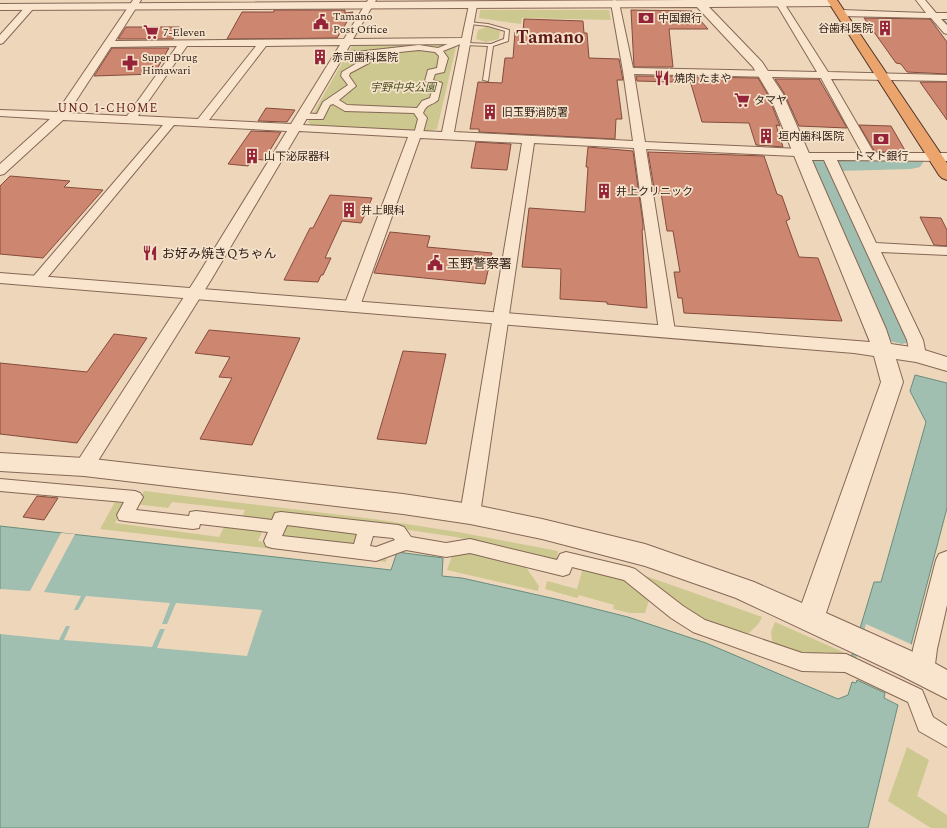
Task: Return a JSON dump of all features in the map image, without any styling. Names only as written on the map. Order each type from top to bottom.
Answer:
[{"type":"highway","points":[[836,5],[882,76],[941,157],[947,175]]},
{"type":"street","points":[[920,0],[947,31]]},
{"type":"street","points":[[0,7],[135,3],[473,4],[778,1],[947,16]]},
{"type":"street","points":[[778,1],[824,75],[870,156]]},
{"type":"street","points":[[698,2],[764,74],[776,94],[873,322],[883,349],[892,382],[810,620]]},
{"type":"street","points":[[0,171],[60,116],[135,3]]},
{"type":"street","points":[[84,467],[194,293],[371,3]]},
{"type":"street","points":[[615,3],[628,71],[667,331]]},
{"type":"street","points":[[447,136],[464,42],[470,23],[473,4]]},
{"type":"street","points":[[0,40],[30,7]]},
{"type":"street","points":[[107,44],[464,42]]},
{"type":"street","points":[[438,51],[464,42]]},
{"type":"street","points":[[130,120],[184,43]]},
{"type":"street","points":[[201,123],[263,43]]},
{"type":"street","points":[[340,53],[367,54],[412,48],[426,48],[438,51],[444,58],[441,70],[431,72],[429,81],[438,83],[434,100],[422,106],[419,111],[418,114],[424,118],[352,306]]},
{"type":"street","points":[[302,116],[320,117],[326,104],[351,88],[352,84],[346,79],[344,74],[349,69],[366,61],[367,54]]},
{"type":"street","points":[[628,71],[947,78]]},
{"type":"street","points":[[333,100],[345,108],[419,111]]},
{"type":"street","points":[[0,113],[639,145],[801,155],[831,161],[870,156],[941,157]]},
{"type":"street","points":[[37,281],[171,122]]},
{"type":"street","points":[[470,514],[529,139]]},
{"type":"street","points":[[831,161],[915,340],[918,355]]},
{"type":"street","points":[[872,247],[947,251]]},
{"type":"street","points":[[0,278],[883,349],[918,355],[947,364]]},
{"type":"street","points":[[0,462],[84,467],[403,504],[470,514],[542,529],[645,556],[738,588],[810,620],[853,653],[912,676],[947,685]]},
{"type":"street","points":[[0,484],[135,497],[125,515],[193,523],[196,517],[278,527]]},
{"type":"street","points":[[406,543],[398,532],[281,518],[272,541],[376,554],[406,543],[446,550],[470,546],[563,569],[566,559],[629,574],[677,612],[699,626],[802,662],[853,653]]},
{"type":"street","points":[[360,551],[367,528]]},
{"type":"street","points":[[947,560],[925,649],[912,676],[915,696],[926,724],[947,737]]},
{"type":"lane","points":[[464,42],[491,45],[506,40],[507,30],[488,24],[470,23]]},
{"type":"lane","points":[[486,80],[491,45]]},
{"type":"green space","points":[[480,10],[609,10],[611,20],[522,18],[521,24],[479,18]]},
{"type":"green space","points":[[487,27],[500,31],[499,39],[486,42],[476,39],[478,30]]},
{"type":"green space","name":"宇野中央公園","points":[[444,44],[456,47],[437,129],[429,131],[313,126],[308,122],[352,46]]},
{"type":"green space","points":[[144,491],[374,519],[458,532],[558,551],[557,559],[456,537],[375,525],[277,513],[272,522],[242,518],[245,510],[172,502],[168,508],[136,504]]},
{"type":"green space","points":[[115,502],[126,504],[115,523],[219,537],[225,525],[263,530],[258,541],[374,558],[387,555],[386,562],[100,529]]},
{"type":"green space","points":[[287,522],[361,532],[356,547],[281,537]]},
{"type":"green space","points":[[469,552],[525,566],[539,586],[538,591],[447,570],[452,556]]},
{"type":"green space","points":[[583,568],[630,581],[649,600],[645,613],[630,613],[613,609],[614,605],[579,595],[577,598],[545,589],[547,581],[577,589]]},
{"type":"green space","points":[[643,575],[762,617],[759,623],[749,633],[719,627],[692,613]]},
{"type":"green space","points":[[775,622],[850,655],[849,660],[827,652],[800,656],[778,649],[772,641],[771,632]]},
{"type":"green space","points":[[907,747],[929,760],[917,796],[947,815],[947,828],[931,828],[888,801]]},
{"type":"shaded area","points":[[915,375],[947,383],[947,508],[912,641],[902,694],[848,668],[874,582],[881,582],[926,422],[910,391]]},
{"type":"shaded area","points":[[0,526],[391,570],[397,552],[443,558],[442,576],[462,578],[628,617],[706,643],[838,699],[848,695],[852,682],[856,683],[857,680],[885,693],[884,698],[898,705],[868,828],[0,828]]},
{"type":"pier","points":[[61,533],[75,534],[44,592],[81,596],[74,610],[78,610],[86,596],[170,603],[162,624],[167,624],[176,603],[262,610],[247,656],[157,648],[165,629],[160,629],[152,647],[64,640],[70,626],[66,626],[59,640],[0,634],[0,589],[30,591]]},
{"type":"pier","points":[[866,624],[913,645],[906,683],[856,659]]},
{"type":"building","points":[[274,10],[345,10],[345,13],[353,12],[337,38],[227,39],[242,12],[274,12]]},
{"type":"building","points":[[631,10],[692,11],[708,29],[669,29],[673,67],[634,67]]},
{"type":"building","points":[[864,18],[930,19],[947,42],[947,74],[907,72],[901,64],[896,63]]},
{"type":"building","points":[[524,19],[583,21],[584,33],[587,33],[589,58],[619,59],[623,80],[617,80],[622,119],[616,119],[615,139],[479,132],[479,129],[470,129],[478,82],[502,83],[505,58],[513,58],[515,32],[523,32]]},
{"type":"building","points":[[126,27],[180,27],[173,39],[118,39]]},
{"type":"building","name":"Super Drug Himawari","points":[[112,48],[169,48],[154,74],[94,76]]},
{"type":"building","name":"焼肉 たまや","points":[[636,76],[674,76],[674,82],[637,81]]},
{"type":"building","points":[[689,77],[758,78],[768,95],[780,126],[776,125],[783,147],[756,145],[749,123],[702,122]]},
{"type":"building","points":[[775,79],[819,79],[847,128],[799,126],[784,93]]},
{"type":"building","points":[[920,82],[947,82],[947,120]]},
{"type":"building","points":[[266,108],[295,110],[287,122],[258,121]]},
{"type":"building","name":"トマト銀行","points":[[859,125],[891,126],[906,152],[875,152]]},
{"type":"building","points":[[251,131],[281,132],[264,160],[253,159],[248,166],[228,164]]},
{"type":"building","points":[[476,142],[511,144],[507,170],[471,168]]},
{"type":"building","points":[[588,147],[633,151],[643,223],[642,230],[647,308],[607,304],[607,302],[560,299],[561,269],[522,267],[529,208],[585,212]]},
{"type":"building","points":[[648,152],[764,156],[777,194],[782,196],[790,219],[786,221],[799,257],[818,258],[842,321],[684,313],[682,298],[678,298],[674,272],[680,272],[673,231],[667,231],[661,193],[655,194]]},
{"type":"building","points":[[10,176],[70,181],[64,187],[103,190],[43,258],[0,254],[0,186]]},
{"type":"building","points":[[330,195],[372,198],[361,223],[342,221],[325,258],[331,258],[318,282],[284,280],[310,228],[313,228]]},
{"type":"building","points":[[920,217],[941,218],[947,230],[947,246],[934,245]]},
{"type":"building","points":[[390,232],[430,236],[427,247],[492,253],[485,284],[374,273]]},
{"type":"building","points":[[209,330],[300,338],[252,445],[200,439],[232,378],[219,377],[230,357],[195,353]]},
{"type":"building","points":[[114,334],[147,338],[77,443],[0,434],[0,363],[87,372]]},
{"type":"building","points":[[403,351],[446,354],[426,444],[377,439]]},
{"type":"building","points":[[37,496],[58,498],[44,520],[23,517]]},
{"type":"waterway","points":[[947,18],[941,18],[947,25]]},
{"type":"waterway","points":[[902,333],[901,329],[894,321],[820,163],[911,161]]},
{"type":"place","name":"中国銀行","points":[[646,18]]},
{"type":"place","name":"Tamano Post Office","points":[[321,22]]},
{"type":"place","name":"谷歯科医院","points":[[885,28]]},
{"type":"place","name":"7-Eleven","points":[[151,32]]},
{"type":"place","name":"赤司歯科医院","points":[[320,57]]},
{"type":"place","name":"Super Drug Himawari","points":[[130,63]]},
{"type":"place","name":"焼肉 たまや","points":[[662,78]]},
{"type":"place","name":"タマヤ","points":[[742,100]]},
{"type":"place","name":"旧玉野消防署","points":[[490,112]]},
{"type":"place","name":"垣内歯科医院","points":[[766,136]]},
{"type":"place","name":"トマト銀行","points":[[881,139]]},
{"type":"place","name":"山下泌尿器科","points":[[252,156]]},
{"type":"place","name":"井上クリニック","points":[[604,191]]},
{"type":"place","name":"井上眼科","points":[[349,210]]},
{"type":"place","name":"お好み焼きQちゃん","points":[[150,253]]},
{"type":"place","name":"玉野警察署","points":[[435,263]]},
{"type":"district","name":"Tamano","points":[[550,37]]},
{"type":"district","name":"UNO 1-CHOME","points":[[108,108]]}]
